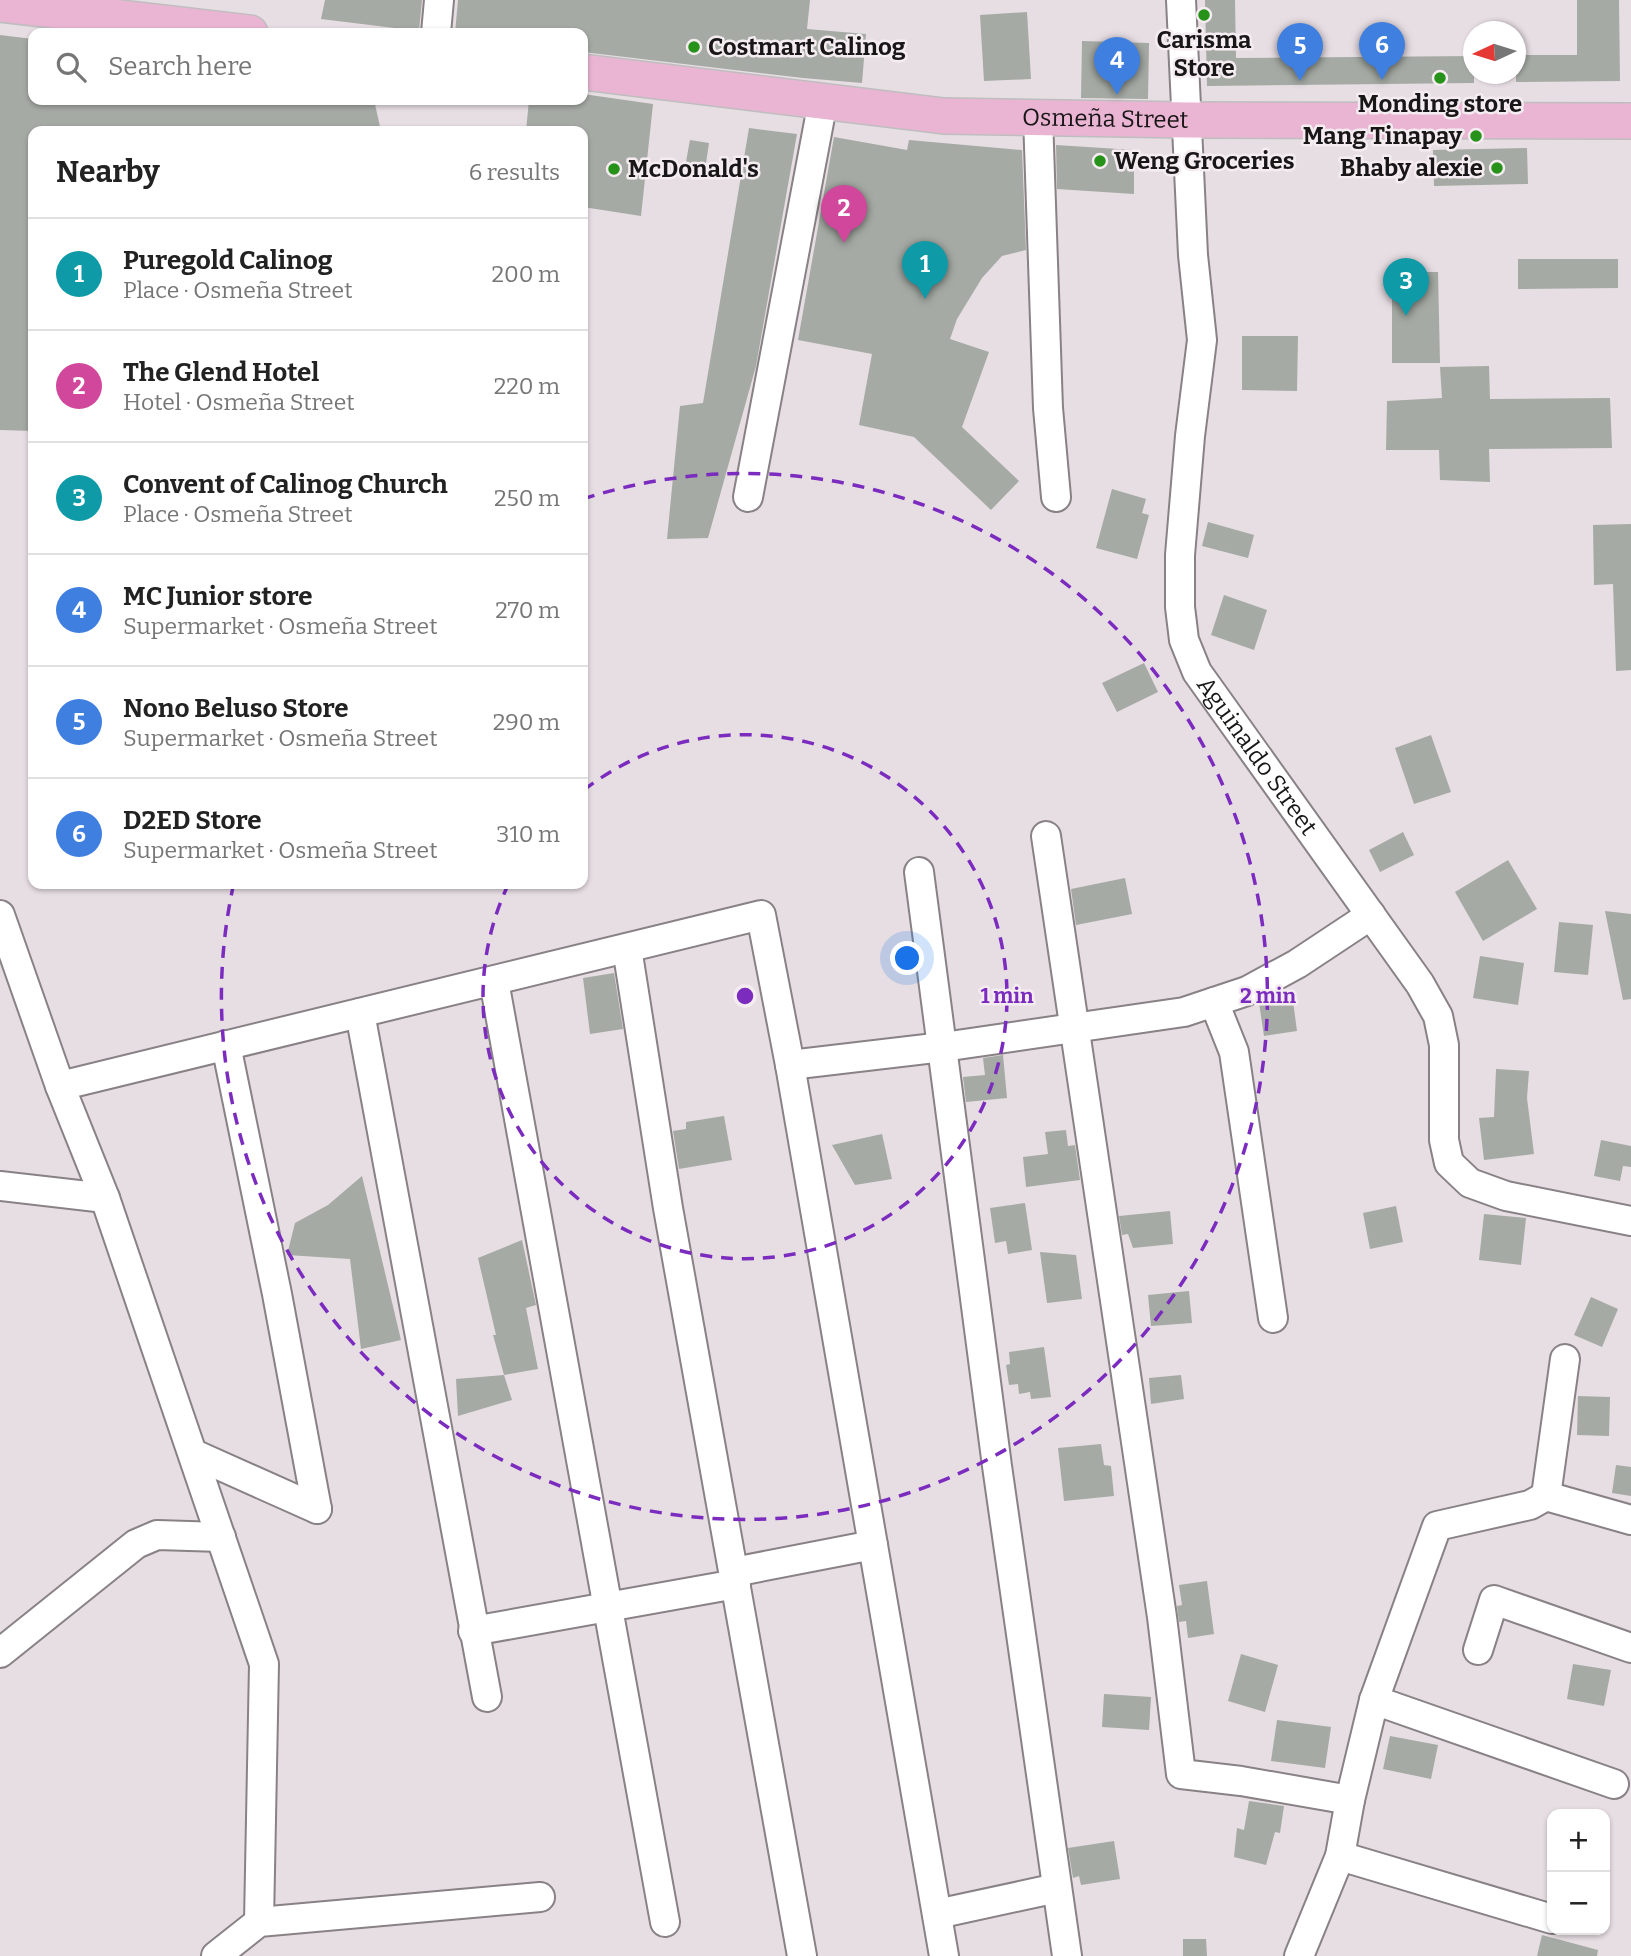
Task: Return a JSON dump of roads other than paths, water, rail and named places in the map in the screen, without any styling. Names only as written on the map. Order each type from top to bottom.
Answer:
[{"type":"main road","points":[[0,4],[207,28]]},
{"type":"main road","name":"Osmeña Street","points":[[588,73],[944,116],[1188,120],[1631,121]]},
{"type":"street","points":[[436,28],[439,0]]},
{"type":"street","name":"Aguinaldo Street","points":[[1181,0],[1193,255],[1202,340],[1190,436],[1180,555],[1180,607],[1184,640],[1197,672],[1420,984],[1438,1016],[1444,1045],[1444,1140],[1449,1163],[1470,1183],[1506,1196],[1631,1221]]},
{"type":"street","points":[[748,497],[823,101]]},
{"type":"street","points":[[1038,117],[1048,408],[1056,497]]},
{"type":"street","points":[[1046,836],[1160,1603],[1181,1774],[1350,1800]]},
{"type":"street","points":[[919,872],[997,1466],[1068,1956]]},
{"type":"street","points":[[0,915],[60,1086],[105,1198],[264,1664],[259,1922]]},
{"type":"street","points":[[60,1086],[761,915],[790,1065],[944,1956]]},
{"type":"street","points":[[790,1065],[943,1047],[1184,1012],[1247,991],[1297,964],[1371,915]]},
{"type":"street","points":[[626,948],[667,1208],[802,1956]]},
{"type":"street","points":[[494,981],[665,1922]]},
{"type":"street","points":[[1214,1002],[1234,1052],[1273,1318]]},
{"type":"street","points":[[360,1013],[487,1697]]},
{"type":"street","points":[[194,1454],[317,1509],[277,1294],[226,1045]]},
{"type":"street","points":[[0,1186],[105,1198]]},
{"type":"street","points":[[1546,1496],[1565,1359]]},
{"type":"street","points":[[1299,1956],[1340,1856],[1350,1800],[1374,1700],[1437,1526],[1531,1505],[1546,1496],[1631,1520]]},
{"type":"street","points":[[0,1653],[136,1544],[157,1535],[221,1537]]},
{"type":"street","points":[[474,1631],[606,1608],[873,1545]]},
{"type":"street","points":[[1478,1650],[1494,1600],[1631,1648]]},
{"type":"street","points":[[1374,1700],[1614,1784]]},
{"type":"street","points":[[1340,1856],[1547,1918]]},
{"type":"street","points":[[937,1914],[1057,1888]]},
{"type":"street","points":[[216,1956],[259,1922],[540,1897]]},
{"type":"place","name":"Carisma Store","points":[[1204,15]]},
{"type":"place","name":"Costmart Calinog","points":[[694,47]]},
{"type":"place","name":"Monding store","points":[[1440,78]]},
{"type":"place","name":"D2ED Store","points":[[1382,80]]},
{"type":"place","name":"Nono Beluso Store","points":[[1300,81]]},
{"type":"place","name":"MC Junior store","points":[[1117,95]]},
{"type":"place","name":"Mang Tinapay","points":[[1476,136]]},
{"type":"place","name":"Weng Groceries","points":[[1100,161]]},
{"type":"place","name":"Bhaby alexie","points":[[1497,168]]},
{"type":"place","name":"McDonald's","points":[[614,169]]},
{"type":"place","name":"The Glend Hotel","points":[[844,243]]},
{"type":"place","name":"Puregold Calinog","points":[[925,299]]},
{"type":"place","name":"Convent of Calinog Church","points":[[1406,316]]}]
